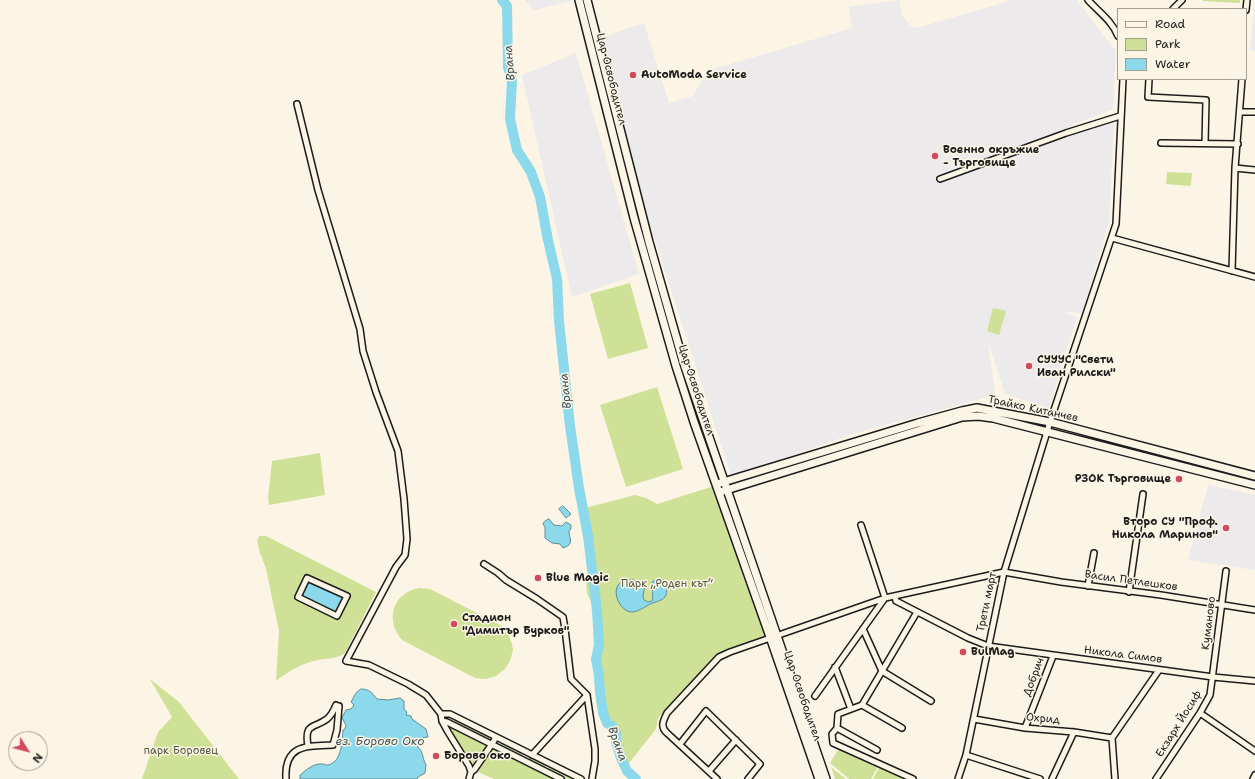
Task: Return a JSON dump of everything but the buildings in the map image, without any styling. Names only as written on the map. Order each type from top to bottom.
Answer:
[{"type":"street","name":"Цар Освободител","points":[[580,0],[634,218],[676,366],[716,485],[826,779]]},
{"type":"street","name":"Цар Освободител","points":[[587,0],[649,242],[684,361],[727,490],[819,779]]},
{"type":"street","points":[[1088,0],[1110,22],[1117,34]]},
{"type":"street","points":[[1174,8],[1182,0]]},
{"type":"street","name":"Трети март","points":[[958,779],[966,755],[974,719],[1004,572],[1050,422],[1098,274],[1112,238],[1117,213],[1122,80]]},
{"type":"street","points":[[1150,80],[1148,96],[1206,100],[1205,143]]},
{"type":"street","points":[[1232,271],[1235,168],[1242,80]]},
{"type":"street","points":[[297,104],[318,190],[360,329],[363,351],[376,392],[398,451],[404,499],[406,555],[396,567],[346,661],[369,666],[408,684],[426,695],[441,714],[471,772]]},
{"type":"street","points":[[1240,112],[1255,112]]},
{"type":"street","points":[[940,179],[1066,133],[1120,116]]},
{"type":"street","points":[[1161,143],[1238,144]]},
{"type":"street","points":[[1235,168],[1255,170]]},
{"type":"street","points":[[1112,238],[1255,277]]},
{"type":"street","name":"Трайко Китанчев","points":[[716,485],[918,423],[977,408],[1050,422],[1255,476]]},
{"type":"street","name":"Трайко Китанчев","points":[[719,493],[962,417],[970,416],[985,416],[1255,486]]},
{"type":"street","points":[[1129,592],[1143,494]]},
{"type":"street","points":[[861,525],[885,598]]},
{"type":"street","points":[[1088,586],[1094,553]]},
{"type":"street","points":[[484,564],[563,617],[571,679],[587,695],[595,749],[592,779]]},
{"type":"street","name":"Куманово","points":[[1213,677],[1226,571]]},
{"type":"street","points":[[717,779],[663,730],[662,725],[667,713],[719,657],[885,598],[1004,572]]},
{"type":"street","name":"Васил Петлешков","points":[[1004,572],[1088,586],[1222,604],[1255,610]]},
{"type":"street","points":[[307,578],[347,596],[337,616],[298,597],[307,578]]},
{"type":"street","name":"Никола Симов","points":[[895,597],[896,601],[988,646],[1159,670],[1255,681]]},
{"type":"street","points":[[815,696],[885,598]]},
{"type":"street","points":[[913,779],[833,743],[832,734],[837,728],[838,714],[862,705],[917,612]]},
{"type":"street","points":[[863,629],[882,671],[931,701]]},
{"type":"street","name":"Добрич","points":[[1025,728],[1053,656]]},
{"type":"street","points":[[835,667],[851,709]]},
{"type":"street","points":[[1115,779],[1112,738],[1159,670]]},
{"type":"street","name":"Екзарх Йосиф","points":[[1156,779],[1200,713],[1210,695],[1213,677]]},
{"type":"street","points":[[524,761],[587,695]]},
{"type":"street","points":[[862,705],[902,728]]},
{"type":"street","points":[[286,779],[289,758],[293,752],[308,746],[333,745],[337,730],[337,706],[326,720],[312,726],[306,735],[308,746]]},
{"type":"street","points":[[680,744],[706,711],[760,764],[748,779]]},
{"type":"street","points":[[1200,713],[1255,751]]},
{"type":"street","points":[[441,714],[450,714],[580,779]]},
{"type":"street","points":[[445,721],[450,714]]},
{"type":"street","name":"Охрид","points":[[974,719],[1025,728],[1074,732],[1112,738]]},
{"type":"street","points":[[445,721],[560,779]]},
{"type":"street","points":[[837,728],[877,750]]},
{"type":"street","points":[[1052,779],[1074,732]]},
{"type":"street","points":[[469,779],[471,772],[474,770],[496,736]]},
{"type":"street","points":[[709,771],[736,740]]},
{"type":"street","points":[[966,755],[1033,778],[1040,779]]},
{"type":"street","points":[[544,771],[548,763]]},
{"type":"street","points":[[1253,779],[1255,775]]},
{"type":"shaded area","points":[[525,0],[572,0],[572,1],[534,10]]},
{"type":"shaded area","points":[[899,0],[902,15],[911,26],[917,28],[1012,0],[1077,0],[1116,51],[1113,109],[1072,125],[1072,134],[1114,123],[1109,222],[1082,313],[1062,311],[1077,317],[1049,408],[1005,394],[988,341],[995,395],[856,433],[731,476],[644,210],[603,37],[644,23],[669,103],[693,96],[707,71],[852,28],[849,7]]},
{"type":"shaded area","points":[[1255,0],[1255,51],[1250,50]]},
{"type":"shaded area","points":[[576,53],[639,274],[572,297],[522,75]]},
{"type":"shaded area","name":"Второ СУ \"Проф. Никола Маринов\"","points":[[1208,485],[1255,495],[1255,570],[1188,560]]},
{"type":"green space","points":[[1202,0],[1240,0],[1240,3],[1203,1]]},
{"type":"green space","points":[[1167,172],[1192,173],[1191,186],[1166,184]]},
{"type":"green space","points":[[630,283],[648,348],[608,359],[590,294]]},
{"type":"green space","points":[[993,308],[1006,311],[999,335],[987,331]]},
{"type":"green space","points":[[657,387],[683,469],[626,487],[600,405]]},
{"type":"green space","points":[[320,453],[325,495],[269,505],[268,498],[272,461]]},
{"type":"green space","name":"Парк „Роден кът“","points":[[714,486],[768,637],[718,653],[658,718],[656,729],[626,767],[604,709],[599,687],[598,658],[601,633],[593,606],[587,594],[586,580],[590,568],[585,508],[635,495],[646,498],[657,504]]},
{"type":"green space","points":[[259,536],[266,536],[376,592],[345,653],[336,657],[312,661],[301,665],[276,681],[279,631],[266,569],[257,541]]},
{"type":"green space","points":[[419,588],[430,589],[502,626],[509,636],[513,650],[510,661],[505,669],[496,676],[486,679],[475,678],[402,640],[394,624],[394,608],[397,601],[403,595]]},
{"type":"green space","name":"парк Боровец","points":[[150,679],[179,702],[239,779],[142,779],[158,732],[172,717]]},
{"type":"green space","points":[[456,719],[493,737],[491,742],[455,723]]},
{"type":"green space","points":[[451,727],[556,779],[494,779],[478,772],[451,730]]},
{"type":"green space","points":[[503,742],[524,752],[521,757],[500,746]]},
{"type":"green space","points":[[839,748],[879,765],[871,779],[849,779],[830,763]]},
{"type":"green space","points":[[531,756],[546,763],[544,768],[529,761]]},
{"type":"green space","points":[[551,766],[571,778],[566,779],[549,770]]},
{"type":"green space","points":[[880,766],[905,779],[873,779]]},
{"type":"green space","points":[[831,767],[846,779],[835,779]]},
{"type":"water","points":[[563,506],[571,514],[566,518],[559,509]]},
{"type":"water","points":[[549,519],[554,525],[562,526],[566,522],[571,525],[571,529],[569,531],[569,545],[563,548],[560,544],[552,543],[545,538],[545,527],[543,524]]},
{"type":"water","points":[[308,579],[345,597],[337,614],[299,597]]},
{"type":"water","points":[[627,580],[642,582],[645,585],[643,596],[644,600],[648,602],[652,601],[652,582],[656,580],[661,581],[667,589],[666,595],[662,600],[633,612],[628,611],[620,604],[616,593],[619,584]]},
{"type":"water","name":"ез. Борово Око","points":[[361,689],[369,691],[377,699],[388,700],[400,698],[404,701],[404,709],[407,712],[406,715],[411,716],[412,719],[426,729],[428,737],[419,738],[417,746],[421,751],[426,765],[425,773],[417,779],[300,779],[300,775],[307,769],[319,764],[328,765],[333,763],[339,756],[343,730],[345,729],[346,725],[342,718],[346,710],[351,709],[354,705],[351,702],[356,693]]},
{"type":"waterway","name":"Врана","points":[[502,0],[507,6],[508,67],[512,80],[510,119],[517,150],[531,172],[540,197],[557,279],[559,321],[570,426],[588,536],[597,611],[599,645],[596,659],[603,713],[607,723],[612,726],[616,733],[616,742],[627,771],[636,779]]},
{"type":"place","name":"AutoModa Service","points":[[633,75]]},
{"type":"place","name":"Военно окръжие - Търговище","points":[[935,156]]},
{"type":"place","name":"СУУУС \"Свети Иван Рилски\"","points":[[1029,366]]},
{"type":"place","name":"РЗОК Търговище","points":[[1179,479]]},
{"type":"place","name":"Второ СУ \"Проф. Никола Маринов\"","points":[[1226,528]]},
{"type":"place","name":"Blue Magic","points":[[538,578]]},
{"type":"place","name":"Стадион \"Димитър Бурков\"","points":[[454,624]]},
{"type":"place","name":"BulMag","points":[[963,652]]},
{"type":"place","name":"Борово око","points":[[436,756]]}]
